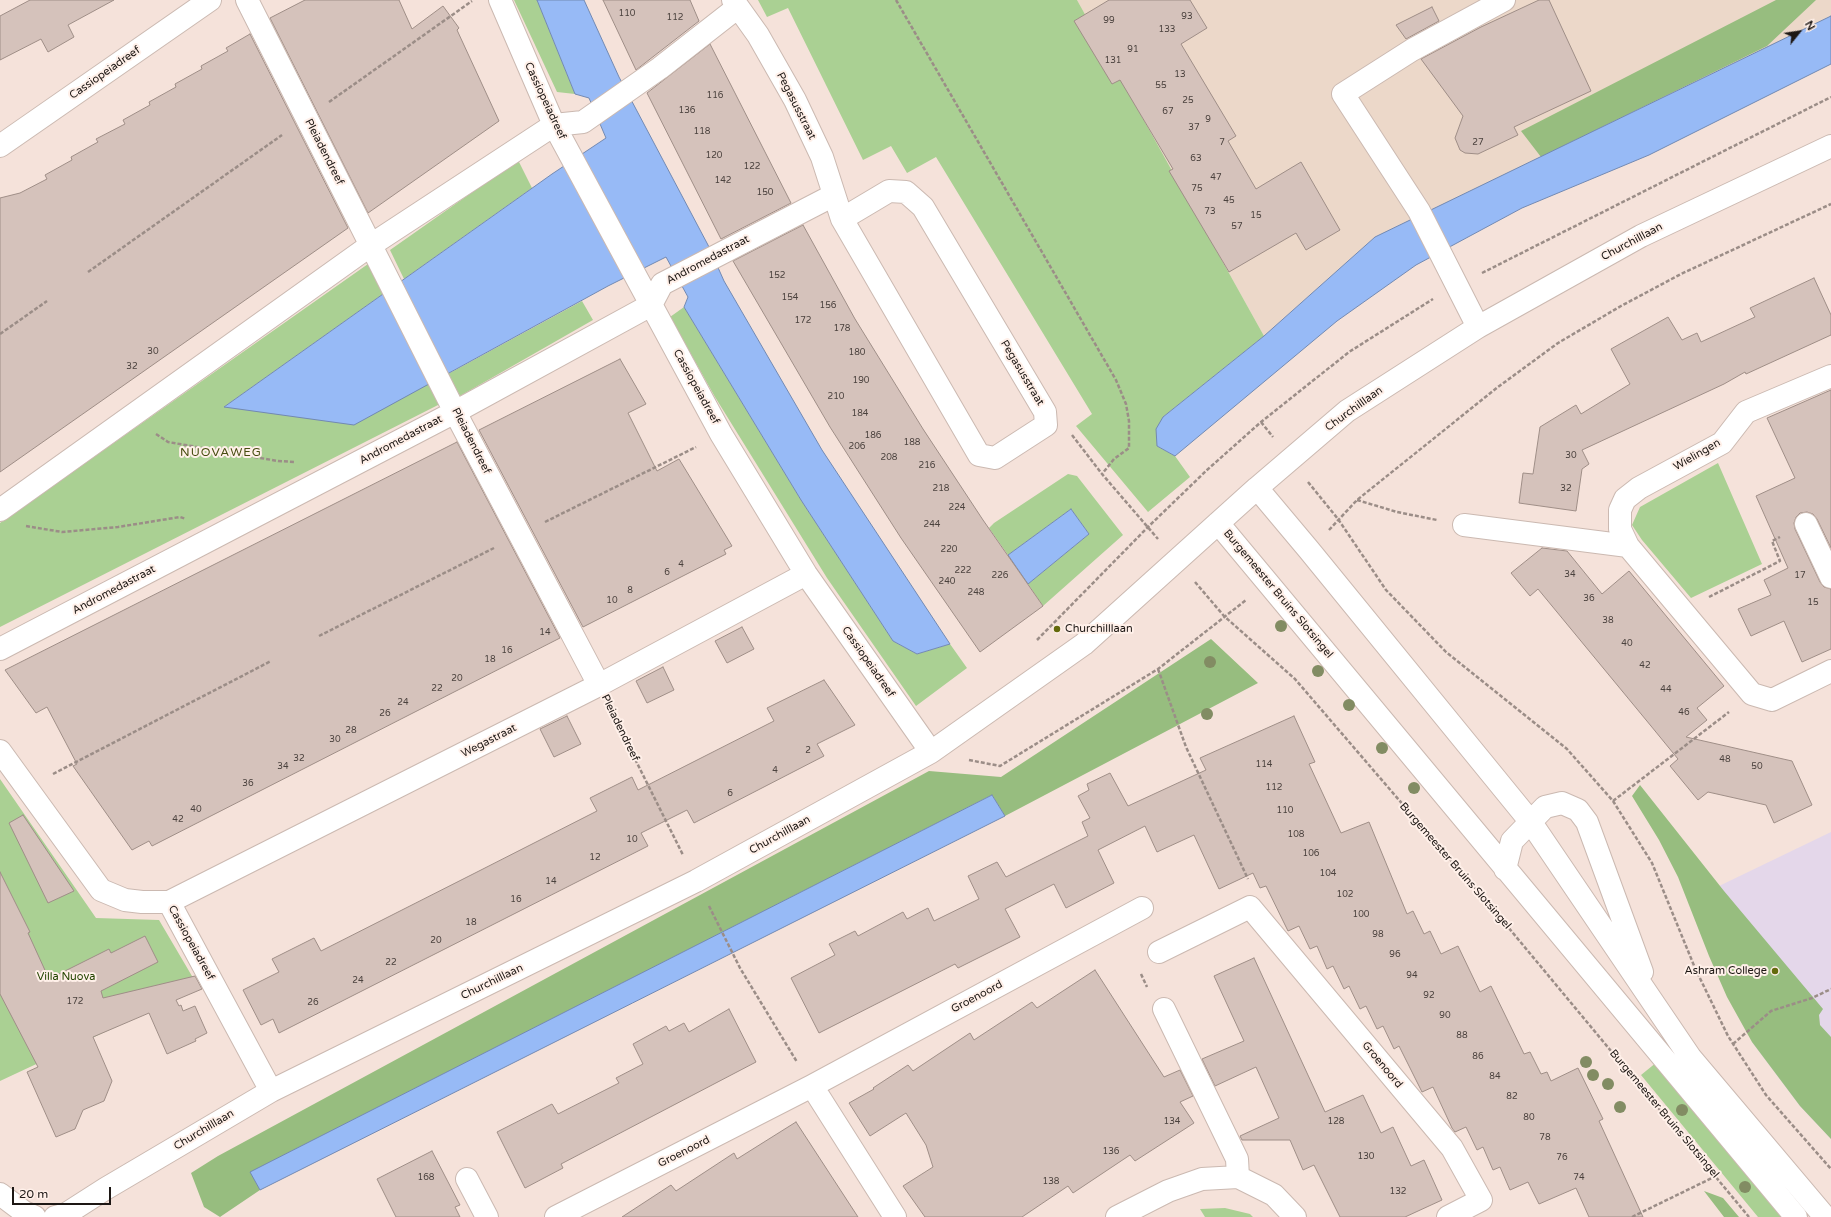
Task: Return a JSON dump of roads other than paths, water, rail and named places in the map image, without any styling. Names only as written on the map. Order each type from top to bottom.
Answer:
[{"type":"street","name":"Cassiopeiadreef","points":[[0,146],[210,0]]},
{"type":"street","name":"Pleiadendreef","points":[[247,0],[455,412],[599,686]]},
{"type":"street","name":"Cassiopeiadreef","points":[[500,0],[554,125],[721,434],[806,574],[931,752]]},
{"type":"street","points":[[1478,327],[1419,211],[1343,94],[1412,50],[1504,0]]},
{"type":"street","points":[[0,510],[371,245],[554,125],[583,122],[660,68],[736,3]]},
{"type":"street","name":"Pegasusstraat","points":[[736,3],[758,35],[795,100],[822,157],[842,219],[979,455],[995,458],[1046,425],[1045,412],[923,207],[906,192],[889,190],[842,219]]},
{"type":"street","name":"Churchilllaan","points":[[55,1217],[66,1214],[105,1189],[270,1091],[696,881],[931,752],[1084,644],[1177,562],[1218,522],[1347,411],[1478,327],[1641,236],[1831,146]]},
{"type":"street","name":"Andromedastraat","points":[[0,649],[455,412],[651,305],[662,284],[834,195]]},
{"type":"street","name":"Wielingen","points":[[1831,376],[1746,412],[1722,443],[1639,488],[1625,499],[1620,510],[1620,529],[1628,546],[1752,694],[1772,700],[1831,671]]},
{"type":"street","points":[[1257,488],[1310,550],[1530,821],[1690,1057],[1825,1217]]},
{"type":"street","name":"Burgemeester Bruins Slotsingel","points":[[1218,522],[1505,869],[1796,1217]]},
{"type":"street","points":[[1806,524],[1831,577]]},
{"type":"street","points":[[1464,525],[1628,546]]},
{"type":"street","name":"Wegastraat","points":[[169,902],[599,686],[806,574]]},
{"type":"street","name":"Cassiopeiadreef","points":[[0,751],[101,890],[125,900],[142,902],[169,902],[270,1091]]},
{"type":"street","points":[[1505,869],[1512,841],[1545,807],[1562,803],[1578,810],[1587,822],[1655,1005]]},
{"type":"street","name":"Groenoord","points":[[1158,952],[1250,907],[1452,1148],[1481,1200],[1448,1217]]},
{"type":"street","name":"Groenoord","points":[[556,1217],[812,1086],[1142,908]]},
{"type":"street","points":[[1164,1009],[1237,1158],[1238,1177]]},
{"type":"street","points":[[812,1086],[896,1217]]},
{"type":"street","points":[[1117,1217],[1168,1191],[1202,1179],[1238,1177],[1274,1195],[1295,1217]]},
{"type":"street","points":[[466,1179],[487,1217]]},
{"type":"street","points":[[0,1194],[24,1212],[35,1217]]},
{"type":"water","points":[[537,0],[584,0],[619,77],[708,245],[724,281],[822,450],[950,644],[917,654],[893,641],[801,500],[684,307],[688,297],[666,257],[608,286],[354,425],[224,407],[552,174],[606,138],[589,98],[575,94]]},
{"type":"water","points":[[1831,16],[1831,64],[1649,155],[1522,208],[1416,265],[1337,321],[1175,456],[1157,446],[1156,429],[1163,417],[1264,336],[1375,237]]},
{"type":"water","points":[[1071,509],[1089,534],[1028,584],[1008,555]]},
{"type":"water","points":[[992,795],[1005,816],[260,1190],[250,1172]]},
{"type":"place","name":"Churchilllaan","points":[[1057,629]]},
{"type":"place","name":"Ashram College","points":[[1775,971]]},
{"type":"district","name":"NUOVAWEG","points":[[221,453]]},
{"type":"park label","name":"Villa Nuova","points":[[66,977]]}]
